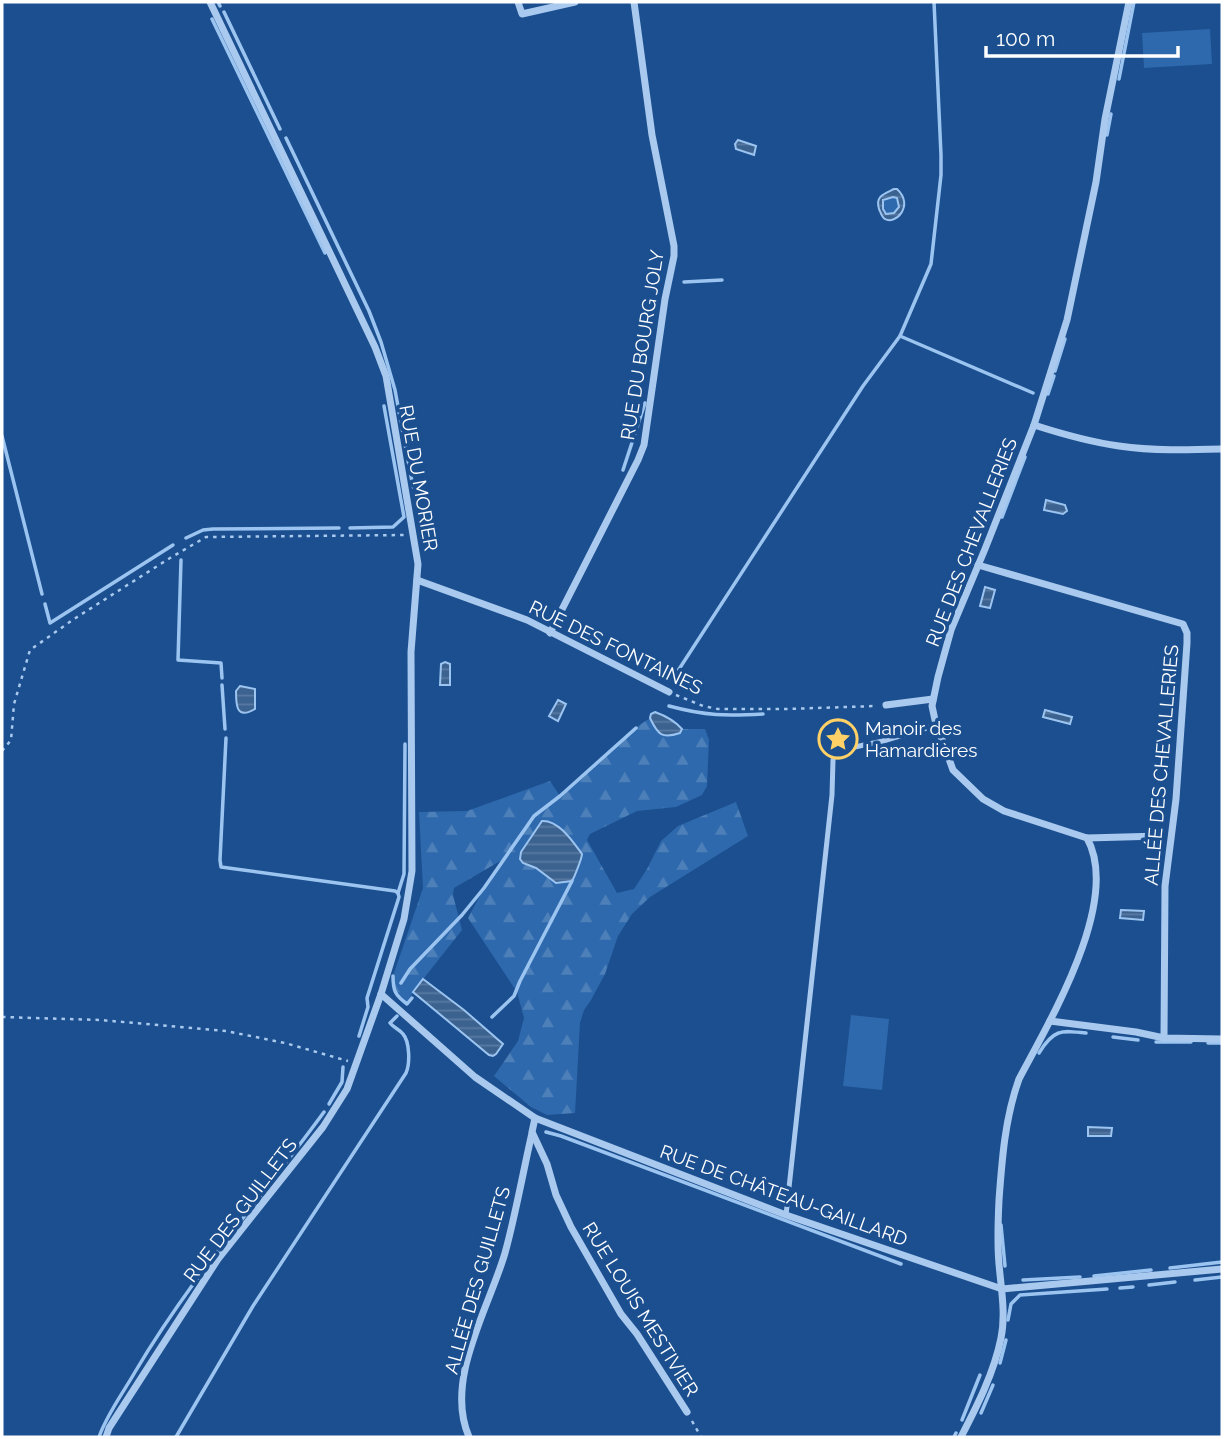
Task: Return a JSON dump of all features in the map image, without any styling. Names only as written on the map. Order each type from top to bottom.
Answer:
[{"type":"street","name":"RUE DU MORIER","points":[[210,2],[375,347],[386,376],[418,564],[411,652],[412,871],[404,919],[381,994]]},
{"type":"street","points":[[518,2],[522,14],[575,2]]},
{"type":"street","name":"RUE DU BOURG JOLY","points":[[550,632],[644,445],[665,299],[674,256],[652,135],[634,2]]},
{"type":"street","name":"RUE DES CHEVALLERIES","points":[[1129,2],[1067,320],[1034,425],[951,630],[932,706],[954,770],[983,799],[1004,811],[1087,838],[1160,836]]},
{"type":"street","points":[[1034,425],[1116,446],[1222,449]]},
{"type":"street","name":"ALLÉE DES CHEVALLERIES","points":[[978,565],[1183,624],[1186,629],[1176,799],[1165,887],[1164,1038]]},
{"type":"street","name":"RUE DES FONTAINES","points":[[417,580],[527,620],[669,692]]},
{"type":"street","points":[[886,705],[933,699]]},
{"type":"street","points":[[961,1437],[977,1407],[1001,1337],[999,1214],[1004,1136],[1014,1093],[1063,995],[1079,957],[1093,910],[1096,885],[1094,850],[1087,838]]},
{"type":"street","name":"RUE DES GUILLETS","points":[[106,1437],[109,1428],[218,1259],[323,1127],[348,1089],[381,994]]},
{"type":"street","name":"RUE DE CHÂTEAU-GAILLARD","points":[[381,994],[475,1077],[535,1118],[786,1215],[1002,1289],[1222,1269]]},
{"type":"street","points":[[1050,1021],[1164,1038],[1222,1039]]},
{"type":"street","points":[[533,1132],[535,1118]]},
{"type":"street","name":"RUE LOUIS MESTIVIER","points":[[533,1132],[571,1227],[621,1314],[687,1412]]},
{"type":"street","name":"ALLÉE DES GUILLETS","points":[[469,1437],[464,1426],[462,1407],[463,1377],[505,1253],[533,1132]]},
{"type":"lane","points":[[786,1215],[832,795],[832,760],[836,751],[937,725]]},
{"type":"path","points":[[2,751],[11,740],[14,704],[30,650],[206,537],[413,535]]},
{"type":"path","name":"RUE DES FONTAINES","points":[[669,692],[718,709],[886,705]]},
{"type":"path","points":[[2,1017],[100,1020],[226,1031],[285,1043],[358,1063]]},
{"type":"path","name":"RUE LOUIS MESTIVIER","points":[[687,1412],[701,1437]]},
{"type":"green space","points":[[1210,29],[1212,64],[1144,68],[1142,33]]},
{"type":"green space","points":[[891,197],[897,200],[900,206],[897,212],[891,215],[885,212],[882,206],[885,200]]},
{"type":"green space","points":[[650,718],[656,729],[680,733],[682,729],[705,729],[709,740],[707,786],[702,795],[676,807],[637,811],[590,834],[587,840],[617,893],[634,889],[661,841],[678,826],[736,802],[748,836],[650,897],[632,914],[618,936],[605,974],[584,1010],[580,1023],[575,1113],[547,1115],[531,1107],[494,1076],[518,1041],[524,1018],[517,992],[468,918],[502,860],[454,888],[453,895],[462,930],[413,992],[407,1004],[396,992],[393,976],[423,888],[419,812],[467,811],[550,781],[560,796],[635,728]]},
{"type":"green space","points":[[851,1015],[889,1019],[882,1090],[843,1086]]},
{"type":"shaded area","points":[[738,140],[756,146],[754,155],[736,149]]},
{"type":"shaded area","points":[[894,189],[902,195],[904,208],[898,217],[889,220],[883,217],[878,201],[881,196]],"holes":[[[897,198],[899,207],[894,213],[886,214],[883,200]]]},
{"type":"shaded area","points":[[1046,500],[1065,505],[1067,511],[1063,514],[1044,510]]},
{"type":"shaded area","points":[[985,587],[995,590],[990,608],[980,606]]},
{"type":"shaded area","points":[[441,664],[450,664],[450,685],[440,685]]},
{"type":"shaded area","points":[[240,686],[255,689],[255,709],[249,712],[244,713],[238,709],[236,691]]},
{"type":"shaded area","points":[[558,700],[566,704],[558,721],[549,716]]},
{"type":"shaded area","points":[[1045,710],[1072,717],[1070,724],[1043,717]]},
{"type":"shaded area","points":[[655,712],[667,717],[682,729],[680,733],[669,736],[658,732],[650,718]]},
{"type":"shaded area","points":[[542,821],[560,828],[582,854],[572,881],[556,883],[520,859],[521,852]]},
{"type":"shaded area","points":[[1121,910],[1144,911],[1143,920],[1120,918]]},
{"type":"shaded area","points":[[423,979],[503,1044],[496,1054],[489,1055],[413,992]]},
{"type":"shaded area","points":[[1088,1127],[1112,1128],[1111,1136],[1088,1136]]},
{"type":"waterway","points":[[218,2],[220,6]]},
{"type":"waterway","points":[[672,680],[863,386],[900,336],[931,264],[941,175],[934,2]]},
{"type":"waterway","points":[[1119,79],[1134,2]]},
{"type":"waterway","points":[[224,12],[280,129]]},
{"type":"waterway","points":[[212,19],[325,253]]},
{"type":"waterway","points":[[1107,135],[1111,114]]},
{"type":"waterway","points":[[286,138],[369,311],[381,342],[395,390],[413,487]]},
{"type":"waterway","points":[[684,282],[722,280]]},
{"type":"waterway","points":[[900,336],[1033,393]]},
{"type":"waterway","points":[[1055,371],[1065,339]]},
{"type":"waterway","points":[[1048,394],[1054,376]]},
{"type":"waterway","points":[[623,470],[645,403]]},
{"type":"waterway","points":[[350,528],[393,527],[404,517],[384,406]]},
{"type":"waterway","points":[[2,436],[42,594]]},
{"type":"waterway","points":[[1002,517],[1025,457]]},
{"type":"waterway","points":[[186,538],[203,530],[213,529],[339,528]]},
{"type":"waterway","points":[[45,604],[50,623],[173,545]]},
{"type":"waterway","points":[[181,560],[178,660],[221,663],[222,678]]},
{"type":"waterway","points":[[222,685],[225,729]]},
{"type":"waterway","points":[[669,706],[716,715],[763,714]]},
{"type":"waterway","points":[[401,983],[410,969],[484,888],[534,816],[636,728]]},
{"type":"waterway","points":[[226,738],[221,867],[398,893],[367,998],[368,1007],[359,1036]]},
{"type":"waterway","points":[[398,893],[404,874],[405,744]]},
{"type":"waterway","points":[[492,1017],[514,996],[572,881]]},
{"type":"waterway","points":[[393,976],[397,995],[407,1004],[412,998]]},
{"type":"waterway","points":[[176,1437],[253,1306],[406,1073],[409,1059],[407,1042],[403,1034],[390,1023],[397,1016]]},
{"type":"waterway","points":[[1039,1053],[1058,1033],[1086,1033]]},
{"type":"waterway","points":[[1113,1037],[1138,1040]]},
{"type":"waterway","points":[[1156,1042],[1191,1042]]},
{"type":"waterway","points":[[1208,1043],[1222,1043]]},
{"type":"waterway","points":[[329,1104],[342,1082],[343,1067]]},
{"type":"waterway","points":[[99,1437],[106,1420],[179,1304],[324,1112]]},
{"type":"waterway","points":[[546,1132],[901,1264]]},
{"type":"waterway","points":[[1001,1225],[1005,1266]]},
{"type":"waterway","points":[[1170,1268],[1222,1262]]},
{"type":"waterway","points":[[1094,1276],[1151,1270]]},
{"type":"waterway","points":[[1023,1280],[1080,1277]]},
{"type":"waterway","points":[[1195,1280],[1222,1277]]},
{"type":"waterway","points":[[1149,1285],[1175,1282]]},
{"type":"waterway","points":[[1120,1288],[1133,1287]]},
{"type":"waterway","points":[[1008,1320],[1011,1304],[1020,1295],[1107,1289]]},
{"type":"waterway","points":[[1000,1363],[1006,1340]]},
{"type":"waterway","points":[[962,1420],[980,1375]]},
{"type":"waterway","points":[[981,1413],[993,1385]]},
{"type":"waterway","points":[[954,1437],[956,1433]]},
{"type":"place","name":"Manoir des Hamardières","points":[[838,739]]}]
